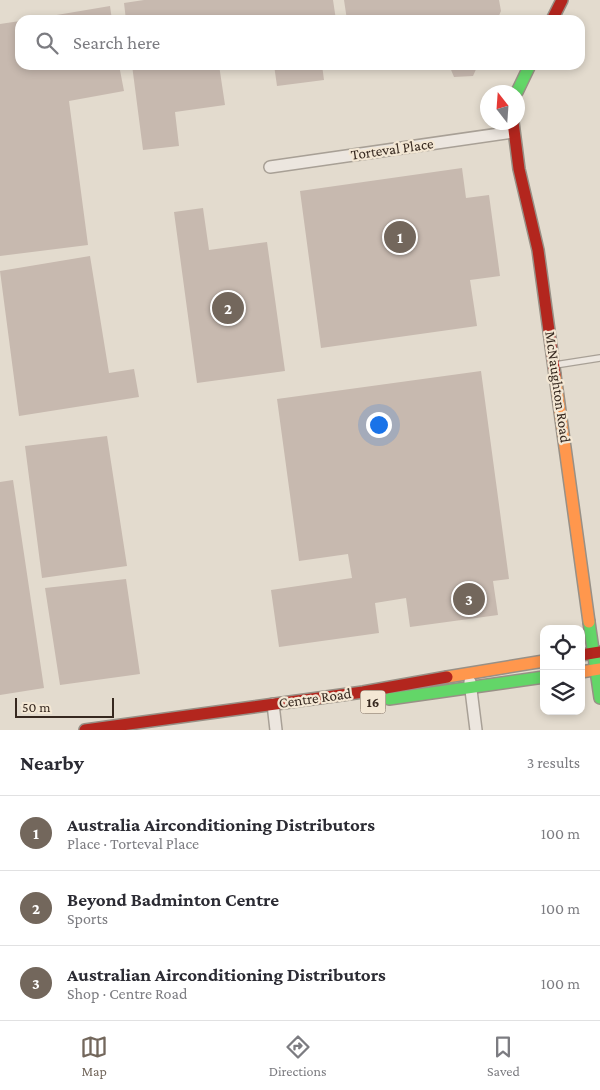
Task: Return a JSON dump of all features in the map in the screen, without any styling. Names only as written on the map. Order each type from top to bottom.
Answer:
[{"type":"main road","points":[[554,15],[562,0]]},
{"type":"main road","points":[[521,85],[528,70]]},
{"type":"main road","name":"McNaughton Road","points":[[513,130],[521,177],[538,250],[597,652],[600,698]]},
{"type":"main road","name":"Centre Road","points":[[208,725],[363,692],[540,661]]},
{"type":"main road","points":[[585,671],[598,669]]},
{"type":"main road","name":"Centre Road","points":[[84,730],[471,688],[540,678]]},
{"type":"street","name":"Torteval Place","points":[[270,167],[495,130]]},
{"type":"street","points":[[469,672],[476,730]]},
{"type":"street","points":[[274,710],[276,730]]},
{"type":"lane","points":[[555,365],[600,358]]},
{"type":"building","points":[[144,0],[333,0],[335,15],[125,15],[124,3]]},
{"type":"building","points":[[344,0],[499,0],[501,11],[499,15],[346,15]]},
{"type":"building","points":[[110,6],[111,15],[57,15]]},
{"type":"building","points":[[15,22],[15,70],[120,70],[124,91],[69,101],[88,245],[0,256],[0,24]]},
{"type":"building","points":[[133,70],[220,70],[225,105],[175,112],[179,146],[143,150]]},
{"type":"building","points":[[275,70],[323,70],[324,80],[277,86]]},
{"type":"building","points":[[451,70],[476,70],[473,76],[454,77]]},
{"type":"building","points":[[462,168],[466,198],[489,195],[500,276],[470,280],[477,326],[321,348],[300,191]]},
{"type":"building","points":[[203,208],[209,250],[267,242],[285,371],[197,383],[174,212]]},
{"type":"building","points":[[90,256],[109,373],[134,369],[139,397],[19,416],[0,271]]},
{"type":"building","points":[[481,371],[509,579],[493,581],[498,615],[410,627],[406,598],[375,603],[379,633],[279,647],[271,590],[352,578],[348,554],[299,561],[277,399]]},
{"type":"building","points":[[107,436],[127,566],[42,578],[25,446]]},
{"type":"building","points":[[13,480],[44,688],[0,695],[0,482]]},
{"type":"building","points":[[126,579],[140,674],[60,685],[45,588]]},
{"type":"traffic: fast","points":[[520,85],[528,70]]},
{"type":"traffic: fast","points":[[589,622],[600,698]]},
{"type":"traffic: fast","points":[[389,699],[540,678]]},
{"type":"traffic: slow","points":[[555,375],[589,622]]},
{"type":"traffic: slow","points":[[447,677],[540,662]]},
{"type":"traffic: slow","points":[[585,671],[600,669]]},
{"type":"traffic: jam","points":[[554,15],[562,0]]},
{"type":"traffic: jam","points":[[514,130],[519,169],[538,250],[555,375]]},
{"type":"traffic: jam","points":[[585,654],[600,652]]},
{"type":"traffic: jam","points":[[85,730],[363,692],[447,677]]},
{"type":"place","name":"Australia Airconditioning Distributors","points":[[400,237]]},
{"type":"place","name":"Beyond Badminton Centre","points":[[228,308]]},
{"type":"place","name":"Australian Airconditioning Distributors","points":[[469,599]]}]
